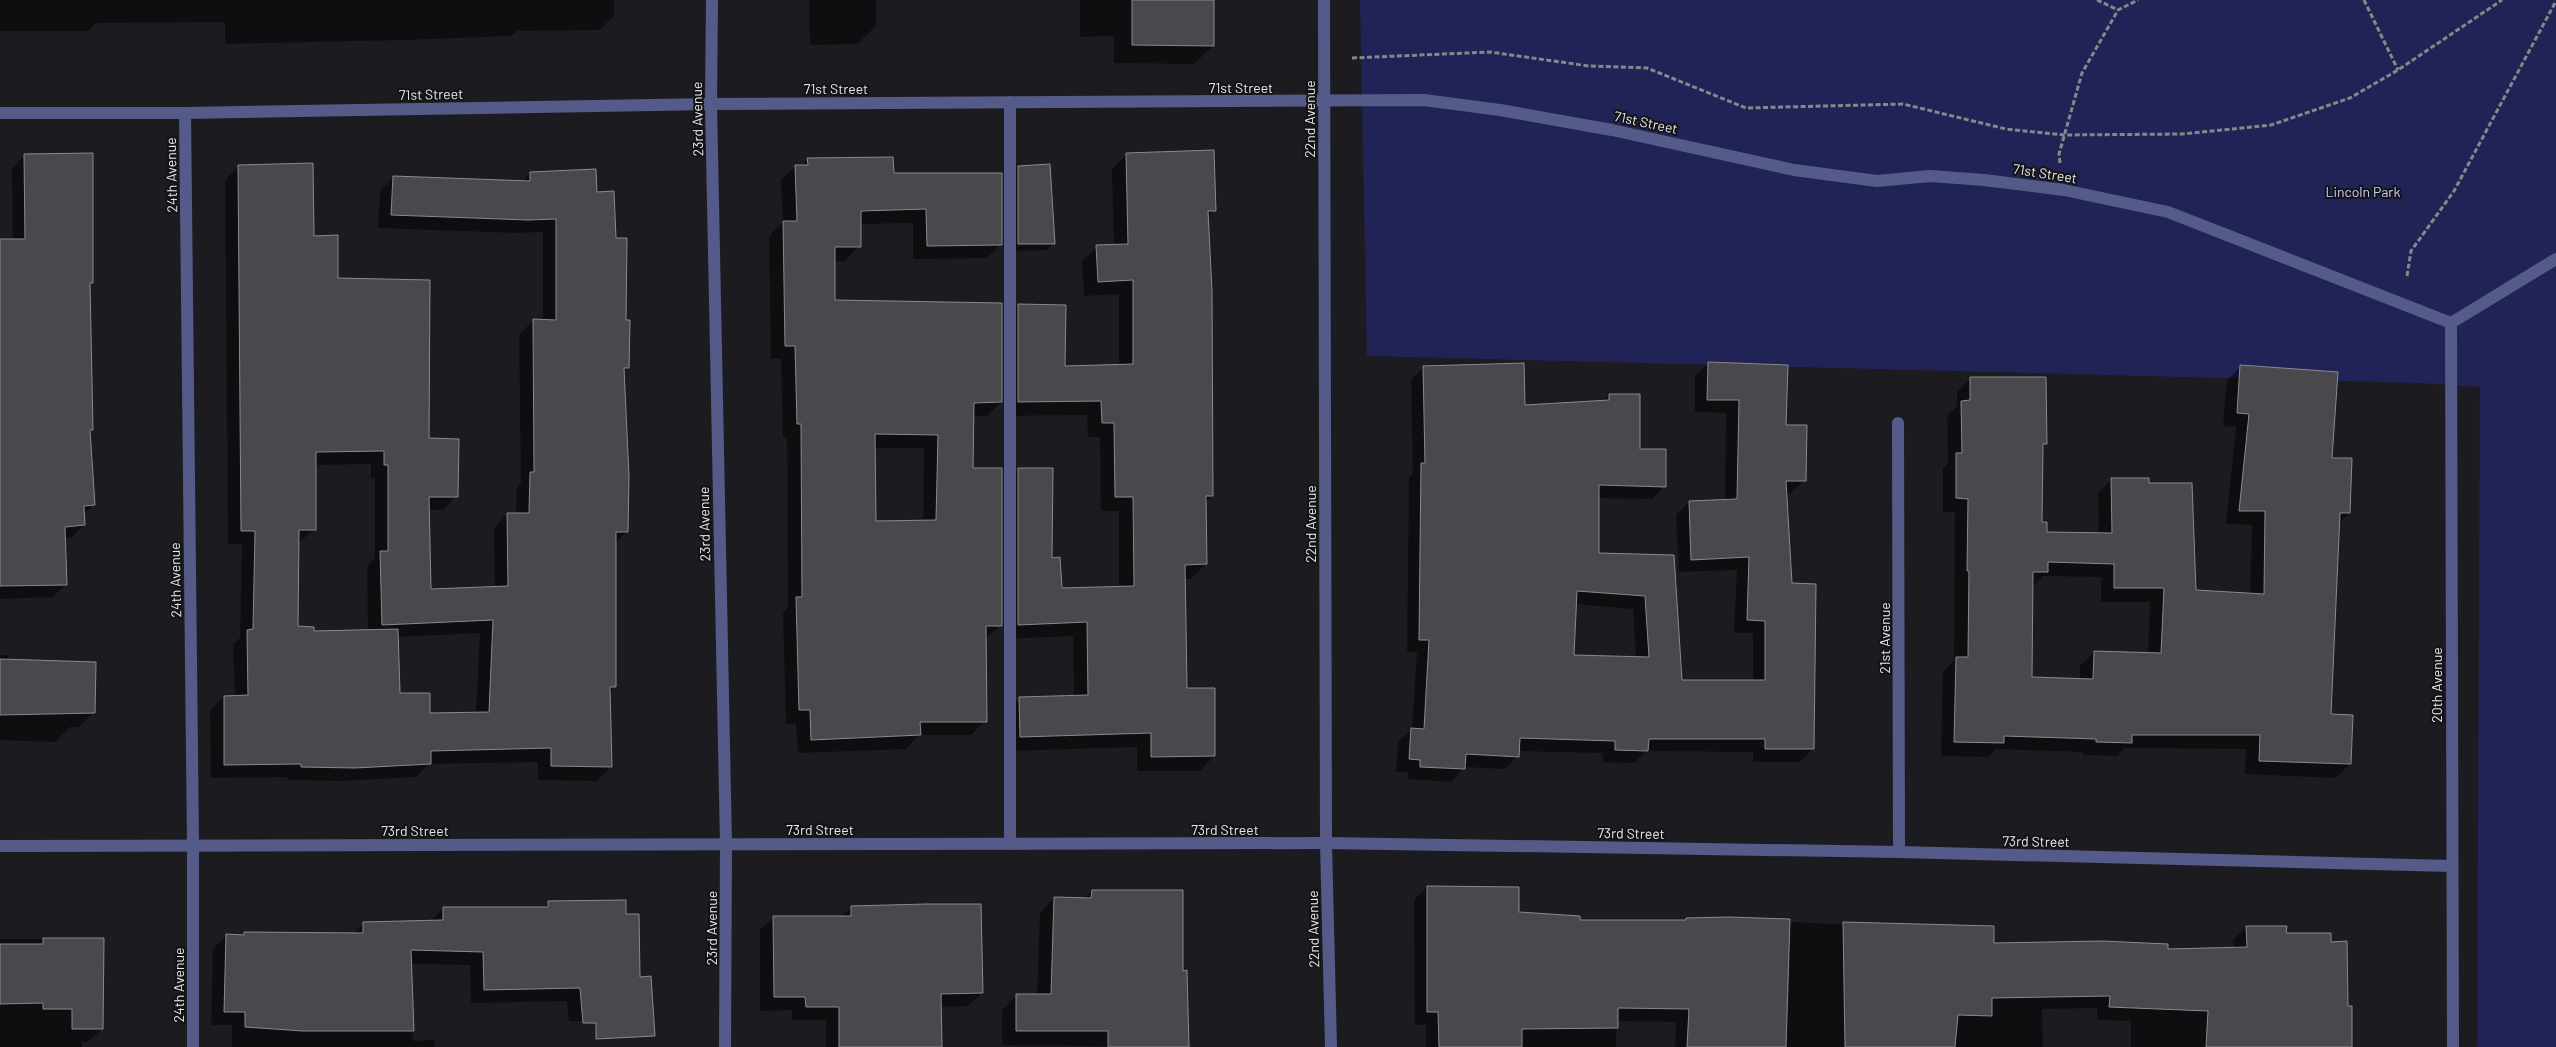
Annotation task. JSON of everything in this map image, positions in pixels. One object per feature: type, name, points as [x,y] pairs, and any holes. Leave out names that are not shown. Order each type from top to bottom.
[{"type":"street","name":"23rd Avenue","points":[[712,0],[711,104],[726,844],[725,1047]]},
{"type":"street","name":"22nd Avenue","points":[[1324,0],[1326,844],[1331,1047]]},
{"type":"street","name":"71st Street","points":[[0,113],[185,114],[711,104],[1424,100],[1500,110],[1612,130],[1803,171],[1877,181],[1930,176],[1984,180],[2064,190],[2168,212],[2451,323]]},
{"type":"street","points":[[1010,102],[1010,844]]},
{"type":"street","name":"24th Avenue","points":[[185,114],[193,845],[193,1047]]},
{"type":"street","points":[[2451,323],[2556,260]]},
{"type":"street","name":"20th Avenue","points":[[2451,323],[2453,1047]]},
{"type":"street","name":"21st Avenue","points":[[1898,423],[1899,852]]},
{"type":"street","name":"73rd Street","points":[[0,846],[1326,844],[1899,852],[2451,866]]},
{"type":"path","points":[[2096,0],[2118,10]]},
{"type":"path","points":[[2064,190],[2059,154],[2082,74],[2118,10],[2138,0]]},
{"type":"path","points":[[2364,0],[2398,70]]},
{"type":"path","points":[[1324,59],[1490,52],[1589,66],[1647,68],[1746,108],[1903,104],[2006,129],[2064,135],[2182,134],[2271,125],[2350,98],[2398,70],[2502,0]]},
{"type":"path","points":[[2402,304],[2411,251],[2454,191],[2556,1]]},
{"type":"green space","name":"Lincoln Park","points":[[1360,0],[2556,0],[2556,1047],[2477,1047],[2480,387],[2419,383],[1367,356]]},
{"type":"building","points":[[1132,0],[1214,0],[1214,46],[1132,45]]},
{"type":"building","points":[[1214,150],[1216,211],[1208,211],[1212,291],[1213,496],[1206,496],[1207,564],[1185,565],[1187,688],[1215,688],[1215,756],[1151,757],[1151,733],[1020,737],[1019,697],[1088,695],[1087,622],[1018,625],[1018,468],[1053,468],[1052,558],[1060,557],[1062,588],[1134,586],[1133,497],[1115,497],[1114,423],[1102,423],[1101,401],[1018,402],[1018,304],[1066,305],[1065,366],[1133,364],[1133,280],[1098,282],[1096,245],[1128,244],[1126,153]]},
{"type":"building","points":[[93,153],[93,283],[90,283],[93,430],[90,430],[95,505],[84,506],[85,525],[65,527],[67,585],[0,586],[0,239],[25,239],[24,154]]},
{"type":"building","points":[[893,157],[894,173],[1002,173],[1002,245],[927,246],[926,209],[861,211],[861,247],[835,247],[835,300],[1002,303],[1002,402],[974,403],[973,468],[1002,468],[1002,626],[986,626],[987,722],[920,722],[921,735],[811,740],[810,710],[799,710],[796,597],[802,597],[801,424],[797,424],[795,346],[785,346],[783,221],[797,221],[795,165],[808,165],[807,158]],"holes":[[[875,434],[938,435],[936,520],[876,521]]]},
{"type":"building","points":[[313,163],[314,236],[338,235],[338,278],[430,280],[429,438],[459,439],[458,497],[429,497],[431,589],[508,586],[507,513],[529,513],[530,472],[534,472],[533,319],[556,320],[556,219],[528,220],[391,215],[393,176],[530,181],[530,172],[596,169],[597,192],[614,191],[616,238],[627,238],[626,320],[630,320],[629,368],[624,368],[629,477],[628,532],[616,532],[616,687],[610,687],[612,767],[551,766],[551,748],[431,751],[431,764],[355,768],[301,767],[301,764],[224,765],[224,696],[248,695],[247,630],[253,629],[255,531],[241,531],[238,165]],"holes":[[[384,451],[384,465],[388,465],[388,551],[380,551],[382,625],[493,620],[489,712],[430,713],[430,693],[400,693],[398,629],[314,631],[314,627],[298,626],[299,530],[316,530],[316,452]]]},
{"type":"building","points":[[1050,164],[1055,244],[1018,244],[1018,166]]},
{"type":"building","points":[[1708,362],[1788,365],[1786,425],[1807,425],[1806,481],[1786,481],[1792,583],[1816,584],[1814,749],[1765,749],[1765,739],[1649,739],[1648,751],[1615,750],[1615,741],[1520,738],[1519,757],[1466,754],[1465,769],[1420,767],[1420,760],[1409,759],[1411,728],[1424,729],[1429,640],[1419,640],[1421,463],[1425,463],[1423,366],[1524,363],[1525,405],[1609,400],[1609,394],[1640,394],[1640,449],[1666,449],[1666,487],[1599,485],[1599,553],[1674,555],[1682,680],[1765,680],[1765,621],[1747,620],[1749,557],[1691,560],[1689,501],[1737,499],[1739,400],[1707,400]],"holes":[[[1577,591],[1645,596],[1649,657],[1574,655]]]},
{"type":"building","points":[[2240,365],[2338,372],[2332,458],[2352,458],[2350,513],[2340,513],[2331,714],[2353,715],[2351,764],[2259,761],[2260,735],[2132,735],[2132,743],[2096,742],[2096,739],[2004,736],[2004,743],[1954,742],[1956,657],[1968,657],[1969,571],[1967,571],[1968,499],[1956,498],[1956,453],[1962,453],[1961,401],[1970,400],[1970,377],[2046,377],[2047,444],[2043,444],[2042,522],[2047,522],[2047,532],[2112,533],[2111,478],[2149,478],[2149,483],[2192,483],[2196,590],[2264,594],[2265,511],[2239,511],[2249,414],[2237,413]],"holes":[[[2048,562],[2114,564],[2114,588],[2164,588],[2161,653],[2094,651],[2093,679],[2032,677],[2033,572],[2048,572]]]},
{"type":"building","points":[[0,659],[96,662],[95,713],[0,715]]},
{"type":"building","points":[[1427,886],[1519,887],[1519,912],[1580,916],[1580,920],[1686,920],[1686,918],[1728,917],[1790,919],[1786,1047],[1687,1047],[1689,1009],[1618,1008],[1618,1028],[1522,1029],[1522,1047],[1439,1047],[1438,1012],[1427,1012]]},
{"type":"building","points":[[1092,890],[1183,890],[1183,971],[1187,970],[1189,1047],[1108,1047],[1108,1031],[1016,1031],[1016,994],[1051,994],[1054,897],[1091,898]]},
{"type":"building","points":[[626,900],[626,914],[639,914],[640,977],[651,976],[655,1036],[596,1039],[596,1023],[583,1023],[580,988],[484,990],[483,952],[411,950],[414,1031],[303,1031],[245,1027],[245,1012],[224,1012],[226,934],[244,935],[244,932],[363,933],[363,922],[443,920],[443,907],[548,907],[548,901]]},
{"type":"building","points":[[981,904],[983,993],[941,994],[942,1047],[839,1047],[839,1007],[806,1007],[805,997],[774,997],[773,916],[851,916],[851,906]]},
{"type":"building","points":[[1843,922],[1994,926],[1994,943],[2102,941],[2168,944],[2168,949],[2247,947],[2246,926],[2287,926],[2286,933],[2331,933],[2331,942],[2347,941],[2348,1006],[2352,1006],[2352,1047],[2206,1047],[2208,1011],[2109,1007],[2110,996],[1992,998],[1992,1016],[1958,1015],[1955,1047],[1845,1047]]},
{"type":"building","points":[[43,938],[104,938],[103,1029],[72,1029],[72,1009],[43,1009],[43,1003],[0,1004],[0,944],[43,944]]}]
